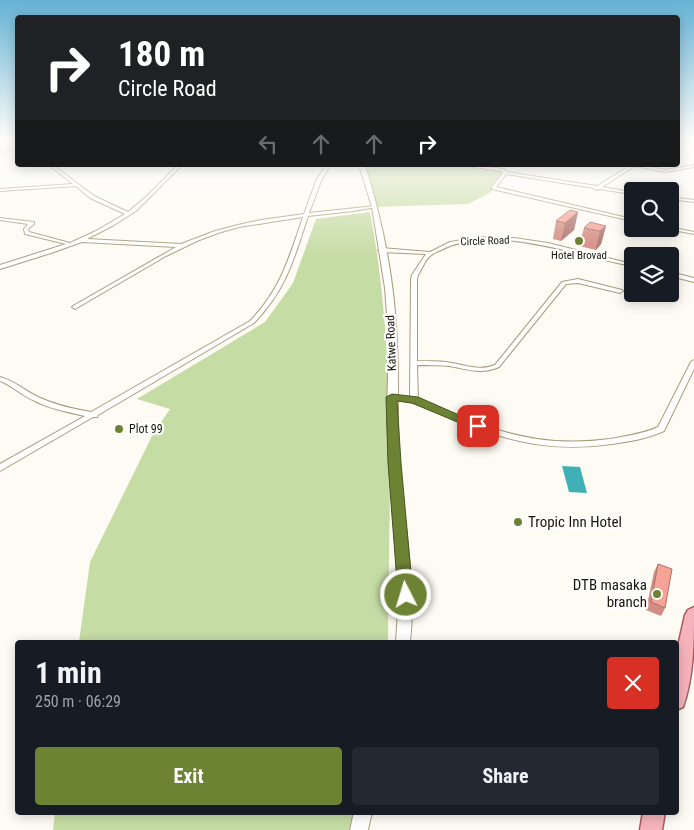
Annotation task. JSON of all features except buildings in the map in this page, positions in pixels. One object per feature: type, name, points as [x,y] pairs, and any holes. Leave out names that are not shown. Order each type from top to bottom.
[{"type":"main road","points":[[679,686],[694,615]]},
{"type":"main road","points":[[651,830],[654,815]]},
{"type":"street","points":[[68,178],[92,197],[128,214]]},
{"type":"street","points":[[0,267],[70,244],[128,214],[166,178]]},
{"type":"street","points":[[0,468],[252,322],[265,310],[283,282],[321,178]]},
{"type":"street","name":"Katwe Road","points":[[366,178],[375,207],[389,288],[393,343],[394,463],[406,595],[403,640]]},
{"type":"street","points":[[501,178],[493,188],[624,218]]},
{"type":"street","points":[[536,178],[624,192]]},
{"type":"street","points":[[596,189],[614,178]]},
{"type":"street","points":[[0,190],[78,185]]},
{"type":"street","points":[[679,199],[694,201]]},
{"type":"street","points":[[75,308],[182,246],[214,234],[278,218],[305,217],[375,207]]},
{"type":"street","points":[[0,219],[32,223],[26,229],[27,233],[70,244]]},
{"type":"street","points":[[679,230],[694,233]]},
{"type":"street","name":"Circle Road","points":[[429,253],[455,242],[476,239],[511,239],[545,244],[624,263]]},
{"type":"street","points":[[79,240],[182,246]]},
{"type":"street","points":[[382,250],[429,253],[414,277],[414,400]]},
{"type":"street","points":[[679,276],[694,280]]},
{"type":"street","points":[[415,363],[439,363],[474,369],[491,369],[497,366],[564,283],[578,281],[620,291]]},
{"type":"street","points":[[392,397],[414,400],[462,420],[525,442],[569,445],[612,441],[652,434],[661,429],[694,362]]},
{"type":"street","points":[[0,379],[12,383],[30,396],[43,402],[94,415]]},
{"type":"street","points":[[359,830],[362,815]]},
{"type":"green space","points":[[366,178],[499,178],[491,192],[468,204],[375,207]]},
{"type":"green space","points":[[370,212],[379,265],[388,372],[390,426],[388,640],[79,640],[90,562],[153,434],[170,409],[137,399],[265,322],[293,283],[316,219]]},
{"type":"green space","points":[[55,815],[361,815],[357,830],[53,830]]},
{"type":"water","points":[[562,466],[580,467],[587,493],[569,492]]},
{"type":"place","name":"Hotel Brovad","points":[[579,241]]},
{"type":"place","name":"Plot 99","points":[[119,429]]},
{"type":"place","name":"Tropic Inn Hotel","points":[[518,522]]},
{"type":"place","name":"DTB masaka branch","points":[[657,594]]},
{"type":"route","points":[[406,595],[394,463],[392,397],[414,400],[478,426]]}]
